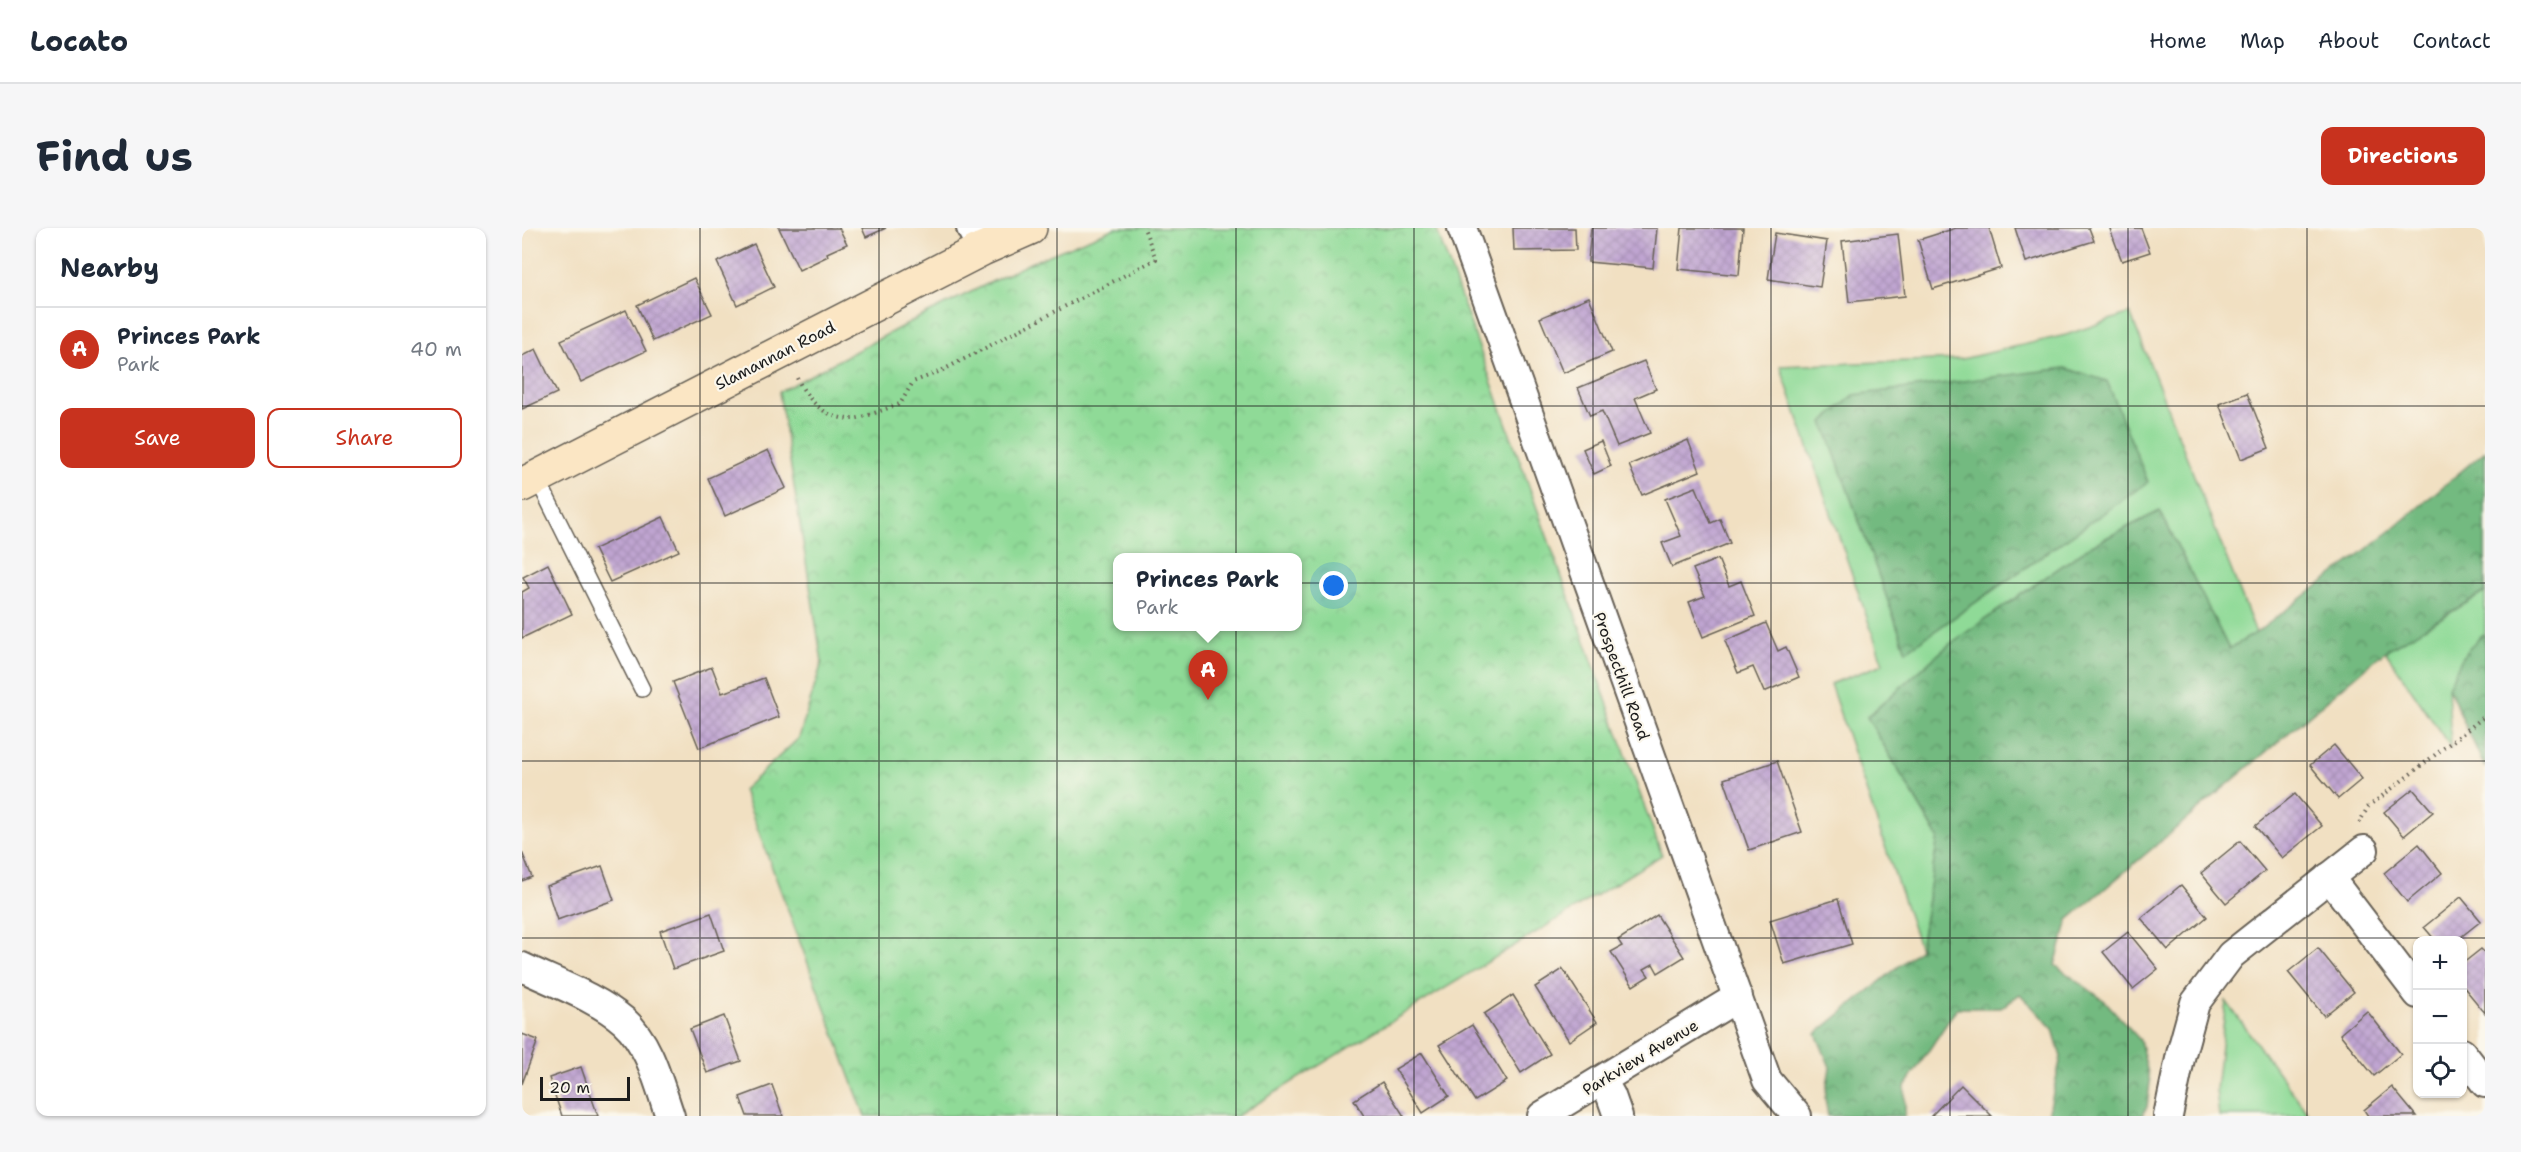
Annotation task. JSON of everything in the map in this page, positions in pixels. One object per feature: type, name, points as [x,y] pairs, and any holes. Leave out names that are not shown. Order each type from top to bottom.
[{"type":"main road","name":"Slamannan Road","points":[[529,481],[784,350],[976,238],[1030,228]]},
{"type":"street","name":"Prospecthill Road","points":[[1462,228],[1767,1080],[1797,1116]]},
{"type":"street","points":[[2169,1116],[2181,1054],[2195,1004],[2231,955],[2364,850]]},
{"type":"street","points":[[2329,878],[2415,990]]},
{"type":"street","points":[[522,967],[597,1003],[624,1022],[639,1041],[652,1065],[670,1116]]},
{"type":"street","name":"Parkview Avenue","points":[[1542,1116],[1738,997]]},
{"type":"street","points":[[2467,1058],[2485,1083]]},
{"type":"street","points":[[1602,1080],[1618,1116]]},
{"type":"lane","points":[[529,481],[642,689]]},
{"type":"path","points":[[784,350],[809,400],[828,413],[850,419],[900,404],[913,382],[941,371],[1156,259],[1144,228]]},
{"type":"path","points":[[2364,850],[2355,837],[2361,817],[2367,807],[2485,716]]},
{"type":"green space","points":[[1115,228],[1436,228],[1662,855],[1237,1116],[865,1116],[743,790],[799,738],[822,662],[779,392],[916,319],[1030,263]]},
{"type":"green space","points":[[2130,313],[2256,633],[2229,649],[2160,511],[2092,545],[1950,644],[1867,717],[1938,837],[1920,949],[1830,684],[1883,664],[1780,366],[1962,359],[2066,335]]},
{"type":"green space","points":[[2065,368],[2107,381],[2148,482],[1906,651],[1823,422],[1854,395]]},
{"type":"green space","points":[[2485,451],[2485,592],[2385,651],[2068,920],[2055,965],[2105,1001],[2140,1040],[2150,1082],[2147,1107],[2142,1116],[2048,1116],[2061,1057],[2053,1029],[2020,994],[2001,1008],[1957,1008],[1905,1086],[1905,1116],[1828,1116],[1825,1098],[1830,1067],[1816,1034],[1920,949],[1938,837],[1867,717],[1950,644],[2092,545],[2160,511],[2229,649],[2256,633],[2389,532]]},
{"type":"green space","points":[[2485,592],[2485,635],[2480,636],[2448,687],[2451,748],[2385,651]]},
{"type":"green space","points":[[2485,635],[2485,768],[2448,687],[2463,656],[2480,636]]},
{"type":"green space","points":[[2226,1001],[2310,1116],[2219,1116],[2216,1090]]},
{"type":"building","points":[[779,228],[839,228],[847,244],[799,270]]},
{"type":"building","points":[[862,228],[886,228],[866,237]]},
{"type":"building","points":[[1513,228],[1575,228],[1576,250],[1514,251]]},
{"type":"building","points":[[1591,228],[1657,228],[1653,268],[1588,262]]},
{"type":"building","points":[[1682,228],[1743,228],[1739,275],[1678,269]]},
{"type":"building","points":[[1956,228],[1989,228],[2001,268],[1933,289],[1918,240]]},
{"type":"building","points":[[2015,228],[2089,228],[2094,241],[2026,262]]},
{"type":"building","points":[[2141,228],[2150,252],[2122,261],[2110,229]]},
{"type":"building","points":[[1775,233],[1827,241],[1820,287],[1768,279]]},
{"type":"building","points":[[1898,234],[1905,296],[1849,302],[1842,241]]},
{"type":"building","points":[[754,244],[774,287],[737,305],[717,262]]},
{"type":"building","points":[[694,278],[712,314],[653,341],[637,305]]},
{"type":"building","points":[[1589,297],[1612,352],[1563,373],[1540,318]]},
{"type":"building","points":[[626,310],[646,351],[581,382],[561,340]]},
{"type":"building","points":[[536,349],[557,393],[522,409],[522,356]]},
{"type":"building","points":[[1644,361],[1656,389],[1635,398],[1650,433],[1617,446],[1602,411],[1590,416],[1578,388]]},
{"type":"building","points":[[2247,393],[2269,448],[2241,459],[2219,404]]},
{"type":"building","points":[[1688,440],[1700,471],[1642,495],[1629,465]]},
{"type":"building","points":[[1601,441],[1611,466],[1594,474],[1583,449]]},
{"type":"building","points":[[768,450],[786,488],[725,516],[708,478]]},
{"type":"building","points":[[1696,487],[1711,523],[1720,519],[1730,543],[1672,567],[1662,543],[1681,536],[1665,499]]},
{"type":"building","points":[[663,517],[679,551],[610,582],[594,549]]},
{"type":"building","points":[[1718,559],[1729,586],[1741,581],[1755,616],[1703,637],[1689,602],[1705,596],[1693,569]]},
{"type":"building","points":[[548,564],[572,614],[522,638],[522,592],[529,588],[523,577]]},
{"type":"building","points":[[1766,623],[1778,651],[1786,647],[1799,677],[1764,692],[1753,667],[1738,673],[1725,641]]},
{"type":"building","points":[[712,667],[722,693],[764,678],[779,717],[699,748],[673,682]]},
{"type":"building","points":[[2334,745],[2362,779],[2338,799],[2310,765]]},
{"type":"building","points":[[1777,761],[1802,832],[1749,850],[1724,779]]},
{"type":"building","points":[[2413,789],[2433,812],[2404,836],[2384,812]]},
{"type":"building","points":[[2295,794],[2322,826],[2282,858],[2255,826]]},
{"type":"building","points":[[2240,841],[2265,871],[2226,903],[2201,873]]},
{"type":"building","points":[[2419,844],[2442,873],[2407,902],[2384,873]]},
{"type":"building","points":[[522,852],[532,877],[522,881]]},
{"type":"building","points":[[602,866],[614,900],[557,920],[546,886]]},
{"type":"building","points":[[2181,885],[2207,917],[2168,950],[2141,918]]},
{"type":"building","points":[[2461,897],[2481,921],[2462,936],[2432,936],[2424,927]]},
{"type":"building","points":[[1838,899],[1852,944],[1784,964],[1770,920]]},
{"type":"building","points":[[711,913],[724,951],[673,969],[660,931]]},
{"type":"building","points":[[1657,915],[1684,957],[1658,973],[1653,964],[1644,969],[1649,976],[1633,986],[1611,952],[1622,946],[1618,940]]},
{"type":"building","points":[[2128,932],[2158,969],[2133,989],[2103,952]]},
{"type":"building","points":[[2318,948],[2354,992],[2324,1016],[2288,972]]},
{"type":"building","points":[[2481,949],[2485,953],[2485,1013],[2467,991],[2467,960]]},
{"type":"building","points":[[1563,969],[1597,1022],[1569,1041],[1535,987]]},
{"type":"building","points":[[1513,995],[1550,1054],[1521,1073],[1484,1014]]},
{"type":"building","points":[[2367,1011],[2401,1054],[2374,1076],[2340,1034]]},
{"type":"building","points":[[724,1016],[741,1061],[707,1073],[690,1029]]},
{"type":"building","points":[[1472,1025],[1507,1081],[1475,1101],[1439,1045]]},
{"type":"building","points":[[522,1034],[538,1040],[522,1084]]},
{"type":"building","points":[[1422,1053],[1449,1096],[1423,1113],[1395,1069]]},
{"type":"building","points":[[581,1067],[598,1116],[562,1116],[549,1078]]},
{"type":"building","points":[[1382,1082],[1404,1116],[1364,1116],[1354,1100]]},
{"type":"building","points":[[772,1085],[783,1116],[747,1116],[740,1097]]},
{"type":"building","points":[[1961,1085],[1992,1116],[1931,1116]]},
{"type":"building","points":[[2392,1087],[2416,1116],[2368,1116],[2364,1110]]},
{"type":"place","name":"Princes Park","points":[[1208,700]]}]
